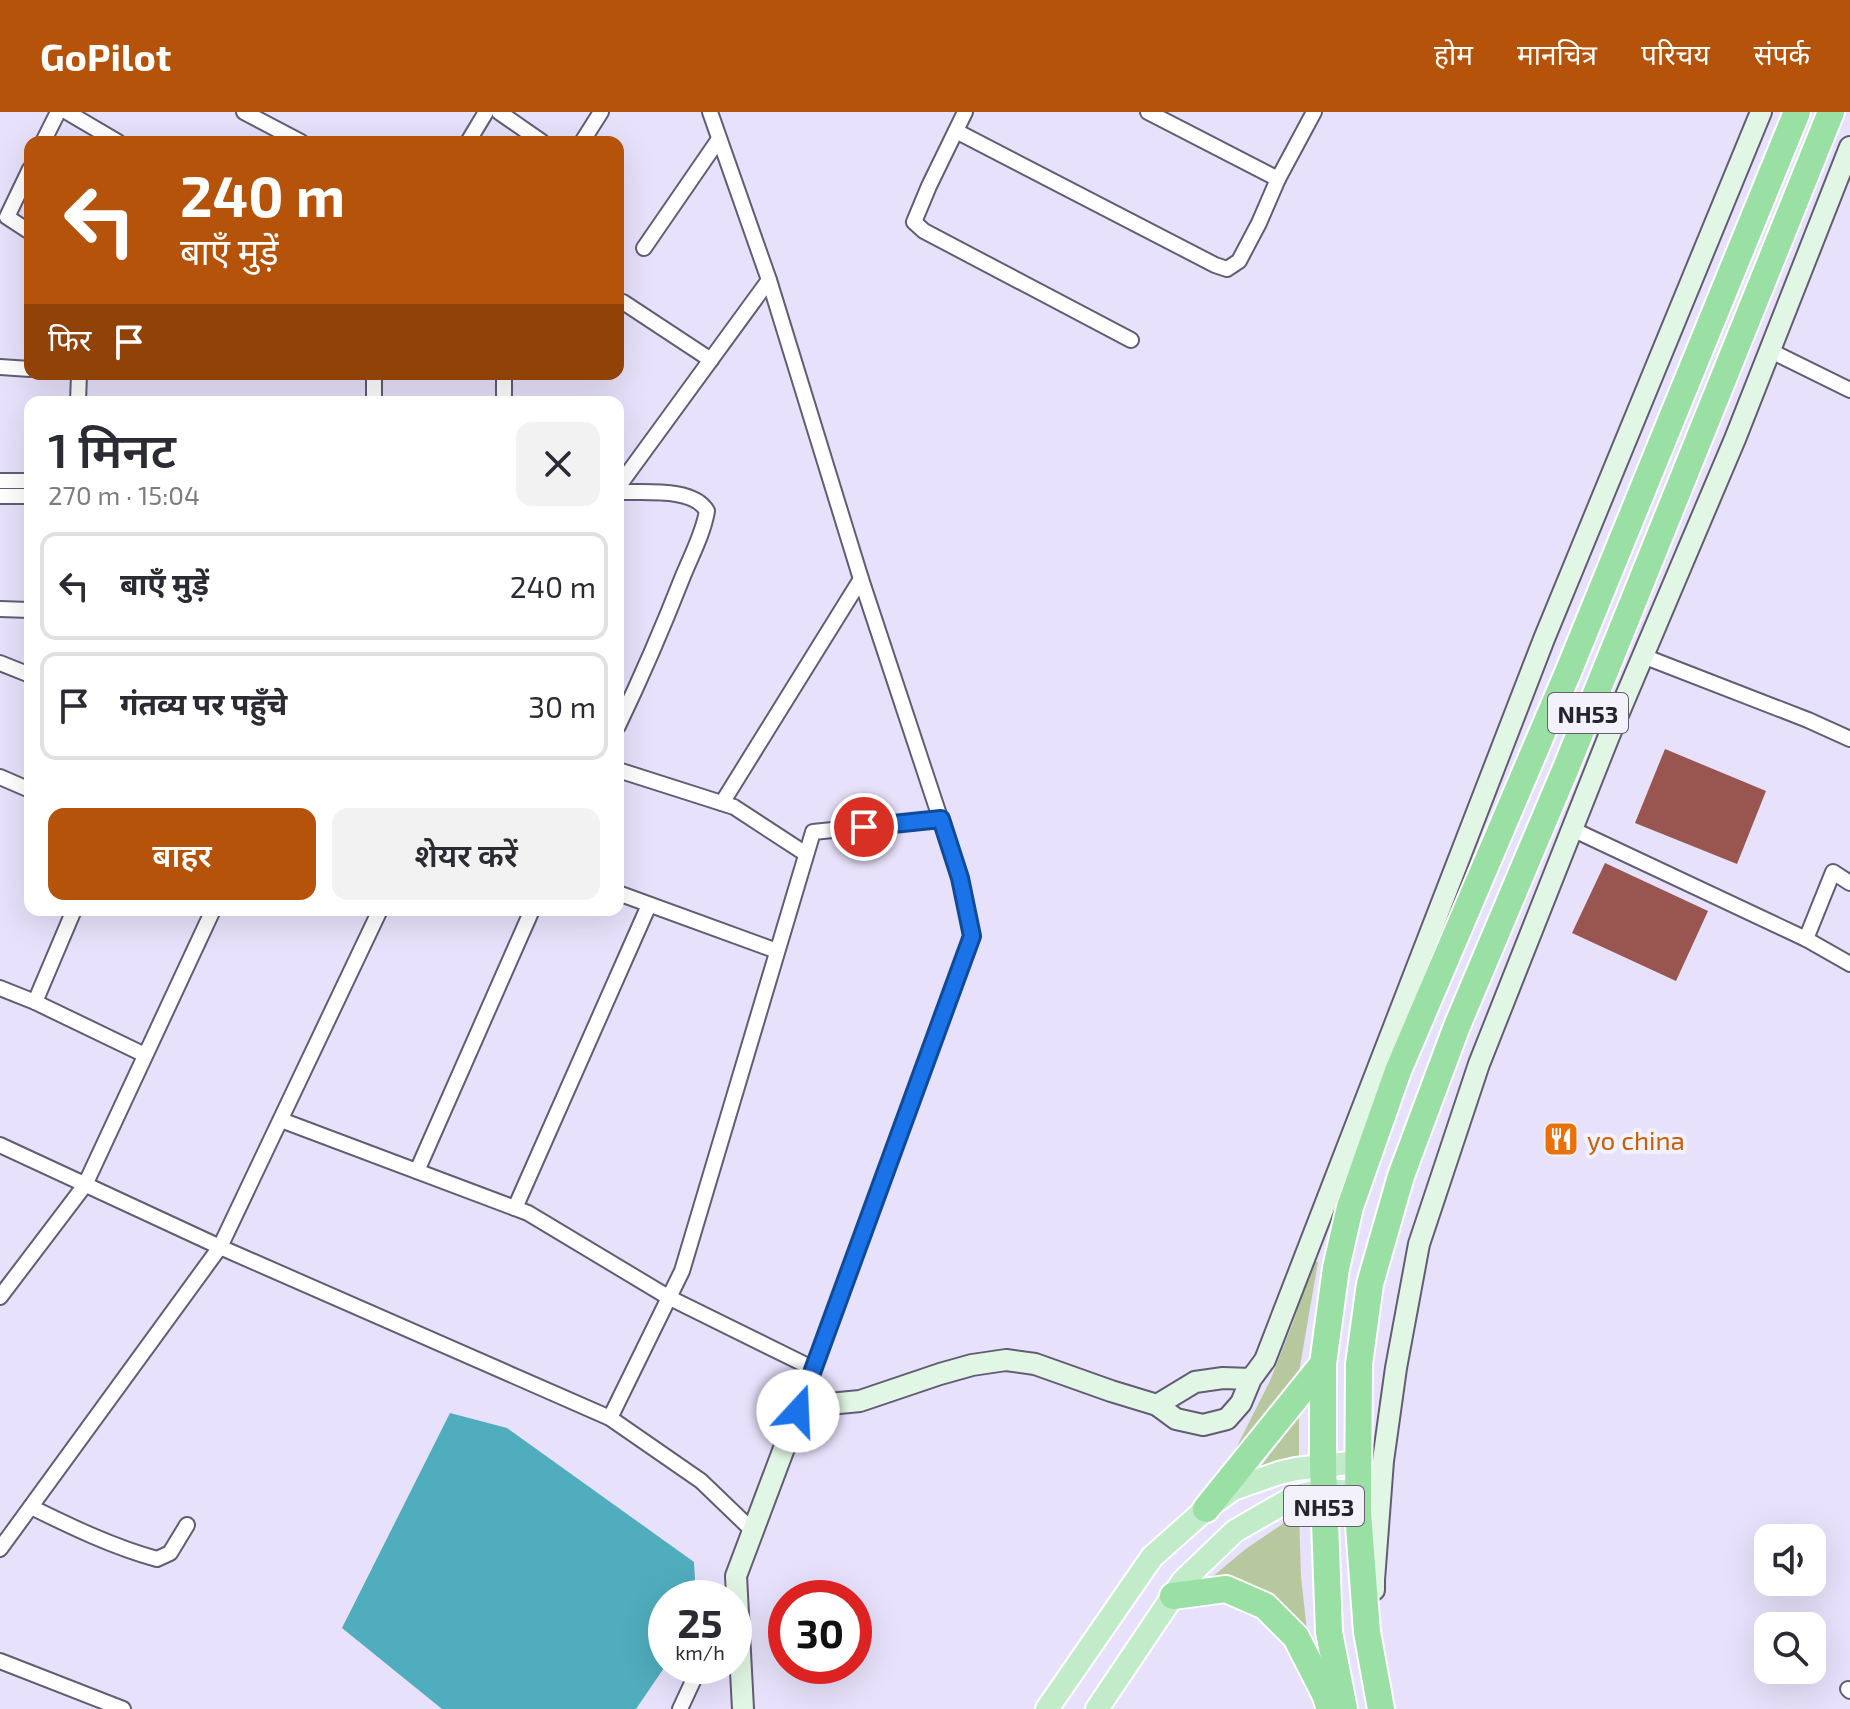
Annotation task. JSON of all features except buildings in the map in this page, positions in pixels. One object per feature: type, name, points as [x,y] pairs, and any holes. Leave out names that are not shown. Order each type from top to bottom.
[{"type":"highway","name":"NH53","points":[[1344,1709],[1329,1632],[1323,1478],[1323,1364],[1334,1279],[1350,1207],[1398,1071],[1569,670],[1797,112]]},
{"type":"highway","name":"NH53","points":[[1383,1709],[1367,1632],[1358,1512],[1359,1364],[1370,1284],[1401,1176],[1457,1026],[1572,753],[1831,112]]},
{"type":"highway","points":[[1206,1509],[1323,1364]]},
{"type":"highway","points":[[1173,1596],[1226,1589],[1265,1606],[1296,1637],[1330,1709]]},
{"type":"main road","points":[[1097,1709],[1183,1581],[1235,1531],[1323,1478],[1358,1462]]},
{"type":"main road","points":[[1047,1709],[1152,1557],[1233,1489],[1279,1473],[1323,1478],[1358,1492]]},
{"type":"street","points":[[46,136],[58,112]]},
{"type":"street","points":[[67,112],[108,136]]},
{"type":"street","points":[[244,112],[290,136]]},
{"type":"street","points":[[472,136],[486,112]]},
{"type":"street","points":[[499,112],[533,136]]},
{"type":"street","points":[[586,136],[601,112]]},
{"type":"street","points":[[710,112],[769,280],[861,579],[960,878],[972,936],[734,1580]]},
{"type":"street","points":[[965,112],[914,222],[924,231],[1131,340]]},
{"type":"street","points":[[1148,112],[1278,179]]},
{"type":"street","points":[[956,131],[1227,269],[1239,261],[1314,112]]},
{"type":"street","points":[[798,1411],[860,1401],[972,1365],[1006,1360],[1035,1364],[1157,1405],[1176,1419],[1203,1425],[1227,1419],[1241,1403],[1251,1379],[1265,1360],[1544,639],[1761,112]]},
{"type":"street","points":[[644,248],[719,139]]},
{"type":"street","points":[[1383,1709],[1374,1580],[1385,1445],[1419,1244],[1479,1064],[1572,829],[1735,439],[1850,147]]},
{"type":"street","points":[[24,180],[4,215],[24,228]]},
{"type":"street","points":[[624,482],[769,280]]},
{"type":"street","points":[[624,303],[711,360]]},
{"type":"street","points":[[1769,350],[1850,390]]},
{"type":"street","points":[[0,367],[24,369]]},
{"type":"street","points":[[0,481],[24,481]]},
{"type":"street","points":[[624,490],[684,494],[702,503],[707,511],[705,527],[624,713]]},
{"type":"street","points":[[0,496],[24,496]]},
{"type":"street","points":[[722,803],[861,579]]},
{"type":"street","points":[[0,609],[24,610]]},
{"type":"street","points":[[1643,656],[1850,739]]},
{"type":"street","points":[[0,663],[24,673]]},
{"type":"street","points":[[624,772],[734,807],[806,854]]},
{"type":"street","points":[[0,777],[24,787]]},
{"type":"street","points":[[610,1418],[682,1271],[813,832],[941,819]]},
{"type":"street","points":[[1572,829],[1806,939],[1850,964]]},
{"type":"street","points":[[1806,939],[1833,872],[1850,883]]},
{"type":"street","points":[[624,895],[777,951]]},
{"type":"street","points":[[515,1208],[649,905]]},
{"type":"street","points":[[35,1002],[71,916]]},
{"type":"street","points":[[0,1297],[85,1185],[210,916]]},
{"type":"street","points":[[0,1549],[220,1247],[377,916]]},
{"type":"street","points":[[417,1171],[529,916]]},
{"type":"street","points":[[0,988],[145,1055]]},
{"type":"street","points":[[281,1120],[528,1213],[668,1297],[814,1369]]},
{"type":"street","points":[[0,1145],[220,1247],[610,1418],[701,1481],[754,1532]]},
{"type":"street","points":[[1157,1405],[1195,1382],[1223,1378],[1251,1379]]},
{"type":"street","points":[[31,1507],[82,1532],[157,1559],[170,1553],[187,1525]]},
{"type":"street","points":[[736,1576],[743,1709]]},
{"type":"street","points":[[0,1661],[123,1709]]},
{"type":"street","points":[[680,1709],[692,1684]]},
{"type":"green space","points":[[1313,1261],[1318,1262],[1296,1380],[1226,1468],[1270,1381]]},
{"type":"green space","points":[[1299,1416],[1299,1465],[1255,1474]]},
{"type":"green space","points":[[1299,1513],[1301,1577],[1308,1640],[1200,1587],[1247,1548]]},
{"type":"water","points":[[450,1413],[507,1428],[694,1562],[695,1580],[648,1580],[648,1684],[653,1684],[636,1709],[442,1709],[342,1628]]},
{"type":"place","name":"yo china","points":[[1561,1139]]},
{"type":"route","points":[[798,1411],[972,936],[960,878],[941,819],[864,827]]}]
